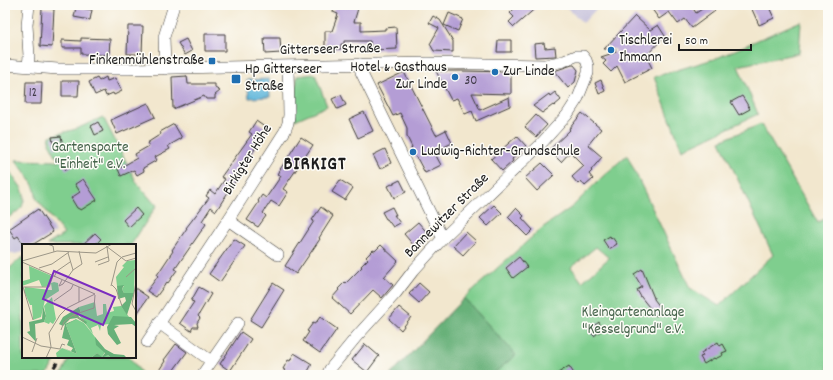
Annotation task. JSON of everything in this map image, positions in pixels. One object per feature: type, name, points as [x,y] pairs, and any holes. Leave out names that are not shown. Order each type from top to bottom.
[{"type":"street","points":[[28,66],[29,56],[27,25],[29,5]]},
{"type":"street","points":[[165,69],[164,37],[174,5]]},
{"type":"street","name":"Gitterseer Straße","points":[[5,65],[70,69],[165,69],[453,63],[545,65],[564,61],[576,56],[583,56]]},
{"type":"street","name":"Bannewitzer Straße","points":[[327,375],[330,369],[357,336],[401,288],[413,271],[444,238],[539,146],[567,115],[578,98],[588,73],[588,66],[583,56]]},
{"type":"street","points":[[360,64],[360,72],[440,233],[444,238]]},
{"type":"street","name":"Birkigter Höhe","points":[[147,342],[285,131],[289,115],[288,66]]},
{"type":"street","name":"Birkigter Höhe","points":[[228,220],[278,256]]},
{"type":"street","points":[[159,323],[211,361]]},
{"type":"street","points":[[202,375],[238,323]]},
{"type":"shaded area","points":[[564,5],[600,5],[583,23]]},
{"type":"shaded area","points":[[39,207],[56,232],[37,244],[22,244],[22,252],[15,254],[8,252],[5,249],[5,230]]},
{"type":"green space","points":[[801,21],[799,53],[738,66],[758,114],[682,150],[654,77],[717,58]]},
{"type":"green space","points":[[315,74],[327,106],[295,120],[297,76]]},
{"type":"green space","name":"Gartensparte \"Einheit\" e.V.","points":[[103,117],[137,183],[157,205],[132,244],[49,244],[64,234],[36,198],[35,189],[16,160],[59,161],[49,143],[50,136],[76,129]]},
{"type":"green space","name":"Kleingartenanlage \"Kesselgrund\" e.V.","points":[[761,124],[818,223],[828,216],[828,375],[492,375],[515,355],[464,298],[542,228],[572,207],[627,155],[690,288],[719,306],[773,255],[720,141]],"holes":[[[596,247],[609,258],[582,282],[571,267]]]},
{"type":"green space","points":[[5,164],[21,187],[24,194],[24,200],[22,207],[5,220]]},
{"type":"green space","points":[[22,258],[22,358],[56,358],[47,375],[5,375],[5,261],[10,268]]},
{"type":"green space","points":[[464,298],[516,355],[492,375],[390,375]]},
{"type":"green space","points":[[70,358],[130,358],[143,375],[61,375]]},
{"type":"water","points":[[269,79],[270,97],[249,98],[247,80]]},
{"type":"building","points":[[335,5],[359,5],[354,22],[361,22],[361,31],[385,30],[385,28],[396,27],[397,49],[371,50],[370,41],[344,41],[344,44],[341,44],[341,49],[325,49],[325,31],[332,31],[338,14],[333,12]]},
{"type":"building","points":[[518,5],[539,5],[514,27],[509,22],[514,17],[510,13]]},
{"type":"building","points":[[649,5],[691,5],[696,13],[708,5],[711,5],[715,11],[692,28],[685,19],[678,24],[669,12],[659,19]]},
{"type":"building","points":[[750,5],[768,5],[774,18],[759,25]]},
{"type":"building","points":[[76,7],[92,10],[90,20],[74,17]]},
{"type":"building","points":[[42,8],[54,9],[52,47],[40,46]]},
{"type":"building","points":[[449,13],[463,19],[458,31],[444,25]]},
{"type":"building","points":[[433,16],[440,20],[453,41],[453,52],[434,51],[430,44],[439,28],[429,23]]},
{"type":"building","points":[[635,16],[650,30],[658,25],[665,36],[646,56],[652,68],[625,82],[617,66],[611,72],[603,64],[606,61],[601,57],[616,52],[615,49],[604,49]]},
{"type":"building","points":[[128,26],[143,26],[142,54],[127,54]]},
{"type":"building","points":[[205,34],[225,34],[225,51],[205,51]]},
{"type":"building","points":[[81,38],[110,39],[109,55],[81,54],[81,48],[62,48],[62,40],[81,41]]},
{"type":"building","points":[[264,38],[280,38],[281,53],[265,54]]},
{"type":"building","points":[[186,39],[192,51],[185,55],[178,43]]},
{"type":"building","points":[[498,40],[511,40],[511,52],[497,52]]},
{"type":"building","points":[[544,43],[545,48],[555,47],[556,56],[535,57],[534,44]]},
{"type":"building","points":[[574,65],[578,70],[575,82],[568,88],[554,71]]},
{"type":"building","points":[[436,71],[511,72],[511,94],[472,93],[480,110],[509,97],[510,106],[476,121],[472,111],[465,114],[457,98],[451,100]]},
{"type":"building","points":[[404,72],[436,135],[446,130],[452,143],[434,152],[441,165],[425,173],[411,148],[412,147],[407,137],[407,128],[400,113],[393,116],[377,85]]},
{"type":"building","points":[[187,76],[188,84],[215,84],[215,88],[220,91],[215,95],[215,99],[206,99],[204,96],[173,109],[172,77]]},
{"type":"building","points":[[106,77],[107,81],[115,78],[122,91],[114,95],[113,93],[106,96],[104,91],[95,95],[89,82],[97,78],[99,81]]},
{"type":"building","points":[[601,80],[605,91],[599,94],[595,83]]},
{"type":"building","points":[[62,81],[79,81],[78,96],[62,96]]},
{"type":"building","points":[[26,82],[42,82],[41,104],[25,104]]},
{"type":"building","points":[[555,92],[561,100],[554,106],[553,105],[542,113],[533,106],[549,94],[550,96]]},
{"type":"building","points":[[341,95],[346,105],[337,109],[332,99]]},
{"type":"building","points":[[742,96],[750,109],[739,115],[731,102]]},
{"type":"building","points":[[148,103],[155,117],[117,134],[111,120]]},
{"type":"building","points":[[364,112],[373,131],[358,138],[349,119]]},
{"type":"building","points":[[582,113],[601,129],[588,145],[602,157],[589,174],[593,179],[585,186],[581,181],[578,184],[572,177],[584,166],[570,152],[561,162],[549,150],[570,130],[569,129]]},
{"type":"building","points":[[536,115],[547,125],[536,137],[525,127]]},
{"type":"building","points":[[256,121],[266,128],[254,148],[255,149],[216,211],[211,207],[202,221],[206,224],[175,269],[177,270],[156,297],[147,291],[158,276],[157,275],[186,228],[209,198],[206,196],[210,190],[215,194],[225,179],[221,177],[252,134],[249,132]]},
{"type":"building","points":[[98,122],[103,131],[95,135],[91,126]]},
{"type":"building","points":[[174,124],[182,138],[168,146],[170,149],[155,157],[157,160],[143,168],[144,171],[137,175],[134,170],[121,176],[118,169],[137,158],[135,154],[149,146],[147,143],[161,134],[160,132]]},
{"type":"building","points":[[61,136],[63,146],[54,148],[52,137]]},
{"type":"building","points":[[517,136],[526,146],[502,171],[491,159]]},
{"type":"building","points":[[301,137],[313,145],[283,189],[288,192],[279,206],[271,201],[263,213],[266,216],[258,227],[247,220],[262,195],[266,198],[281,176],[277,174]]},
{"type":"building","points":[[385,149],[391,163],[380,169],[373,155]]},
{"type":"building","points":[[70,157],[74,165],[66,170],[61,161]]},
{"type":"building","points":[[542,163],[554,175],[537,191],[525,178]]},
{"type":"building","points":[[83,179],[97,200],[81,210],[77,208],[71,198],[80,192],[75,184]]},
{"type":"building","points":[[340,180],[353,188],[345,200],[332,192]]},
{"type":"building","points":[[400,180],[406,192],[394,198],[388,186]]},
{"type":"building","points":[[494,205],[502,213],[488,226],[480,218]]},
{"type":"building","points":[[321,207],[333,216],[319,238],[320,239],[296,274],[285,266],[314,221],[312,220]]},
{"type":"building","points":[[392,207],[396,215],[394,215],[400,223],[393,227],[382,212]]},
{"type":"building","points":[[136,208],[142,215],[129,227],[123,220]]},
{"type":"building","points":[[516,208],[524,216],[522,218],[533,230],[527,236],[508,217]]},
{"type":"building","points":[[38,209],[53,232],[34,244],[23,244],[18,236],[15,238],[9,229]]},
{"type":"building","points":[[418,222],[430,236],[416,248],[404,234]]},
{"type":"building","points":[[466,232],[476,241],[463,255],[453,246]]},
{"type":"building","points":[[95,233],[101,239],[96,244],[83,244]]},
{"type":"building","points":[[610,236],[617,244],[609,249],[603,240]]},
{"type":"building","points":[[234,239],[245,246],[220,282],[209,274]]},
{"type":"building","points":[[381,245],[398,261],[384,277],[393,285],[382,298],[373,290],[350,314],[332,298],[339,290],[338,289],[362,267],[361,266],[368,259],[366,257]]},
{"type":"building","points":[[519,257],[527,267],[513,278],[506,268]]},
{"type":"building","points":[[642,269],[654,299],[663,311],[656,316],[637,290],[642,287],[634,274]]},
{"type":"building","points":[[273,283],[284,290],[261,327],[250,320]]},
{"type":"building","points":[[419,283],[429,292],[419,303],[409,294]]},
{"type":"building","points":[[199,287],[211,294],[198,316],[200,318],[197,323],[198,327],[193,327],[191,331],[180,323],[194,302],[191,301]]},
{"type":"building","points":[[136,289],[148,297],[136,315]]},
{"type":"building","points":[[399,307],[411,317],[401,330],[389,319]]},
{"type":"building","points":[[320,317],[337,329],[320,353],[303,341],[309,332],[307,331]]},
{"type":"building","points":[[599,322],[602,330],[594,336],[589,330]]},
{"type":"building","points":[[241,332],[251,339],[230,371],[220,364]]},
{"type":"building","points":[[718,342],[720,346],[723,344],[727,351],[722,353],[723,355],[704,364],[700,357],[703,356],[701,353]]},
{"type":"building","points":[[176,344],[187,352],[170,375],[156,375],[165,361],[164,360]]},
{"type":"building","points":[[365,344],[379,356],[367,372],[352,360]]},
{"type":"building","points":[[294,353],[312,364],[306,375],[282,375],[285,370],[283,369],[288,360],[290,361]]},
{"type":"building","points":[[569,366],[575,375],[555,375]]},
{"type":"railway","points":[[49,375],[58,361]]},
{"type":"place","name":"Tischlerei Ihmann","points":[[611,50]]},
{"type":"place","name":"Finkenmühlenstraße","points":[[212,61]]},
{"type":"place","name":"Zur Linde","points":[[495,72]]},
{"type":"place","name":"Hotel & Gasthaus Zur Linde","points":[[455,77]]},
{"type":"place","name":"Hp Gitterseer Straße","points":[[236,79]]},
{"type":"place","name":"Ludwig-Richter-Grundschule","points":[[413,152]]},
{"type":"district","name":"BIRKIGT","points":[[315,165]]}]
